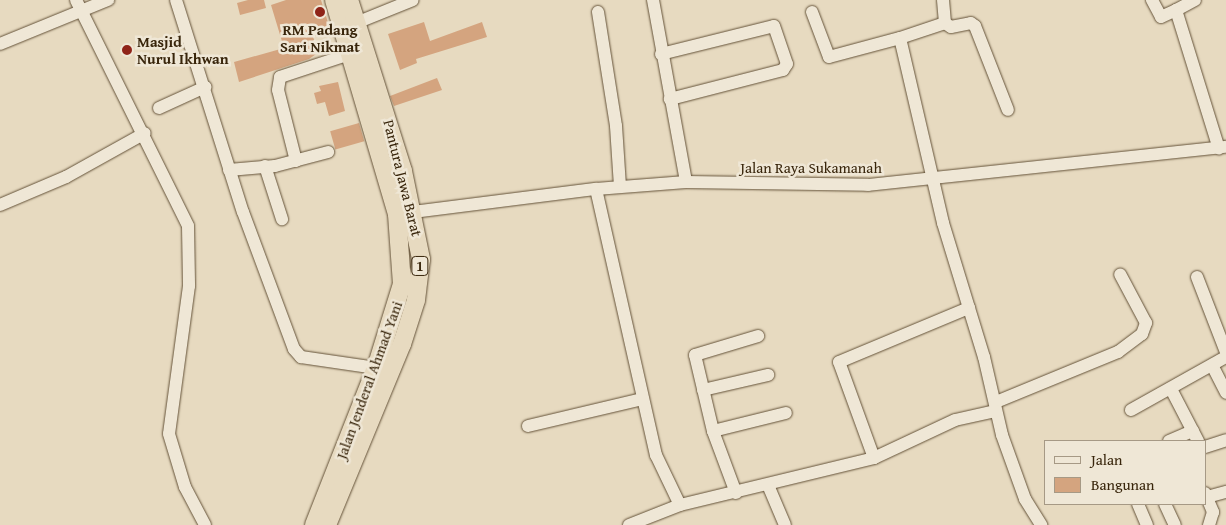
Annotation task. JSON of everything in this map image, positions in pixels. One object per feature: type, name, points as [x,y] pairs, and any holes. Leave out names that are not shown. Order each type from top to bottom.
[{"type":"highway","name":"Jalan Jenderal Ahmad Yani","points":[[314,525],[376,368],[402,284],[405,213],[350,54],[334,0]]},
{"type":"highway","name":"Pantura Jawa Barat","points":[[327,525],[413,313],[421,259],[405,213],[349,0]]},
{"type":"street","points":[[0,44],[78,5],[108,0]]},
{"type":"street","points":[[176,0],[206,87],[229,170],[297,354],[376,368]]},
{"type":"street","points":[[356,23],[413,0]]},
{"type":"street","points":[[654,0],[661,54],[686,182]]},
{"type":"street","points":[[943,0],[945,23],[949,27],[971,23],[975,26],[1008,110]]},
{"type":"street","points":[[1152,0],[1161,17],[1195,0]]},
{"type":"street","points":[[78,5],[185,216],[192,243],[169,434],[185,487],[205,525]]},
{"type":"street","points":[[1176,10],[1223,148]]},
{"type":"street","points":[[598,12],[616,126],[620,187]]},
{"type":"street","points":[[812,12],[828,57],[900,38],[945,23]]},
{"type":"street","points":[[661,54],[774,26],[787,64],[783,70],[670,99]]},
{"type":"street","points":[[900,38],[932,180],[996,406],[1025,500],[1042,525]]},
{"type":"street","points":[[296,161],[278,90],[280,77],[350,54]]},
{"type":"street","points":[[159,108],[206,87]]},
{"type":"street","points":[[0,205],[66,178],[144,133]]},
{"type":"street","name":"Jalan Raya Sukamanah","points":[[405,213],[596,188],[686,182],[836,186],[932,180],[1223,148]]},
{"type":"street","points":[[229,170],[296,161],[328,152]]},
{"type":"street","points":[[265,166],[282,219]]},
{"type":"street","points":[[596,188],[656,455],[680,505]]},
{"type":"street","points":[[629,525],[680,505],[736,493],[874,458],[956,420],[996,406],[1118,352],[1142,334],[1146,323],[1120,274]]},
{"type":"street","points":[[1197,278],[1226,352]]},
{"type":"street","points":[[874,458],[839,362],[969,308]]},
{"type":"street","points":[[736,493],[713,431],[695,355],[758,336]]},
{"type":"street","points":[[1131,410],[1213,367],[1226,357]]},
{"type":"street","points":[[1213,367],[1226,393]]},
{"type":"street","points":[[703,390],[768,375]]},
{"type":"street","points":[[1171,389],[1195,436],[1174,440]]},
{"type":"street","points":[[528,426],[642,399]]},
{"type":"street","points":[[713,431],[786,413]]},
{"type":"street","points":[[1206,447],[1226,440]]},
{"type":"street","points":[[768,485],[785,525]]},
{"type":"street","points":[[1209,525],[1213,512],[1206,495],[1226,492]]},
{"type":"street","points":[[1138,505],[1148,525]]},
{"type":"street","points":[[1165,505],[1174,525]]},
{"type":"building","points":[[248,0],[264,0],[266,8],[240,15],[237,3]]},
{"type":"building","points":[[286,0],[321,0],[330,29],[313,37],[319,52],[309,59],[239,82],[234,62],[284,48],[271,5]]},
{"type":"building","points":[[424,22],[430,41],[482,22],[487,37],[416,59],[417,63],[400,70],[388,34]]},
{"type":"building","points":[[437,78],[442,90],[394,106],[390,96]]},
{"type":"building","points":[[338,82],[345,111],[329,116],[325,102],[317,104],[314,93],[321,91],[319,86]]},
{"type":"building","points":[[359,123],[364,141],[335,150],[330,131]]},
{"type":"place","name":"RM Padang Sari Nikmat","points":[[320,12]]},
{"type":"place","name":"Masjid Nurul Ikhwan","points":[[127,50]]}]
